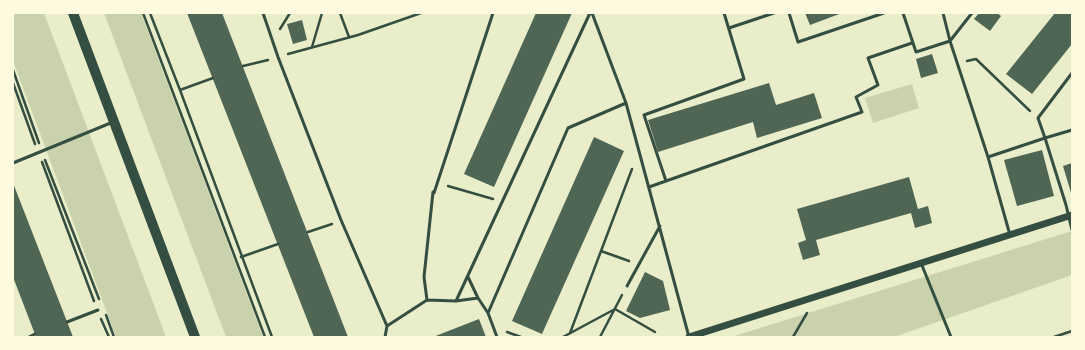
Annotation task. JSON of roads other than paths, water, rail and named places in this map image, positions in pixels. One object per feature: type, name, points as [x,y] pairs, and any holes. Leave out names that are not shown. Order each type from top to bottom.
[{"type":"main road","points":[[73,13],[196,337]]},
{"type":"street","points":[[689,337],[1070,215]]},
{"type":"lane","points":[[263,13],[278,57],[341,220],[387,326],[384,337]]},
{"type":"lane","points":[[427,300],[424,277],[433,192],[434,193],[493,13]]},
{"type":"lane","points":[[591,13],[626,104],[689,337]]},
{"type":"lane","points":[[456,301],[591,13]]},
{"type":"lane","points":[[666,181],[644,115],[744,79],[724,13]]},
{"type":"lane","points":[[729,28],[774,13]]},
{"type":"lane","points":[[789,13],[798,42],[884,13]]},
{"type":"lane","points":[[903,13],[916,52],[950,41],[972,13]]},
{"type":"lane","points":[[943,13],[950,41],[988,157],[1010,235]]},
{"type":"lane","points":[[649,187],[862,112],[856,97],[878,85],[868,58],[912,42]]},
{"type":"lane","points":[[1072,73],[1038,118],[1070,215],[1072,230]]},
{"type":"lane","points":[[488,313],[568,128],[626,104]]},
{"type":"lane","points":[[13,163],[115,121]]},
{"type":"lane","points":[[988,157],[1072,130]]},
{"type":"lane","points":[[627,286],[660,226]]},
{"type":"lane","points":[[921,263],[951,337]]},
{"type":"lane","points":[[468,277],[478,298],[488,313],[497,337]]},
{"type":"lane","points":[[387,326],[427,300],[456,301],[478,298]]},
{"type":"lane","points":[[67,322],[98,310]]},
{"type":"lane","points":[[29,337],[35,334]]}]
